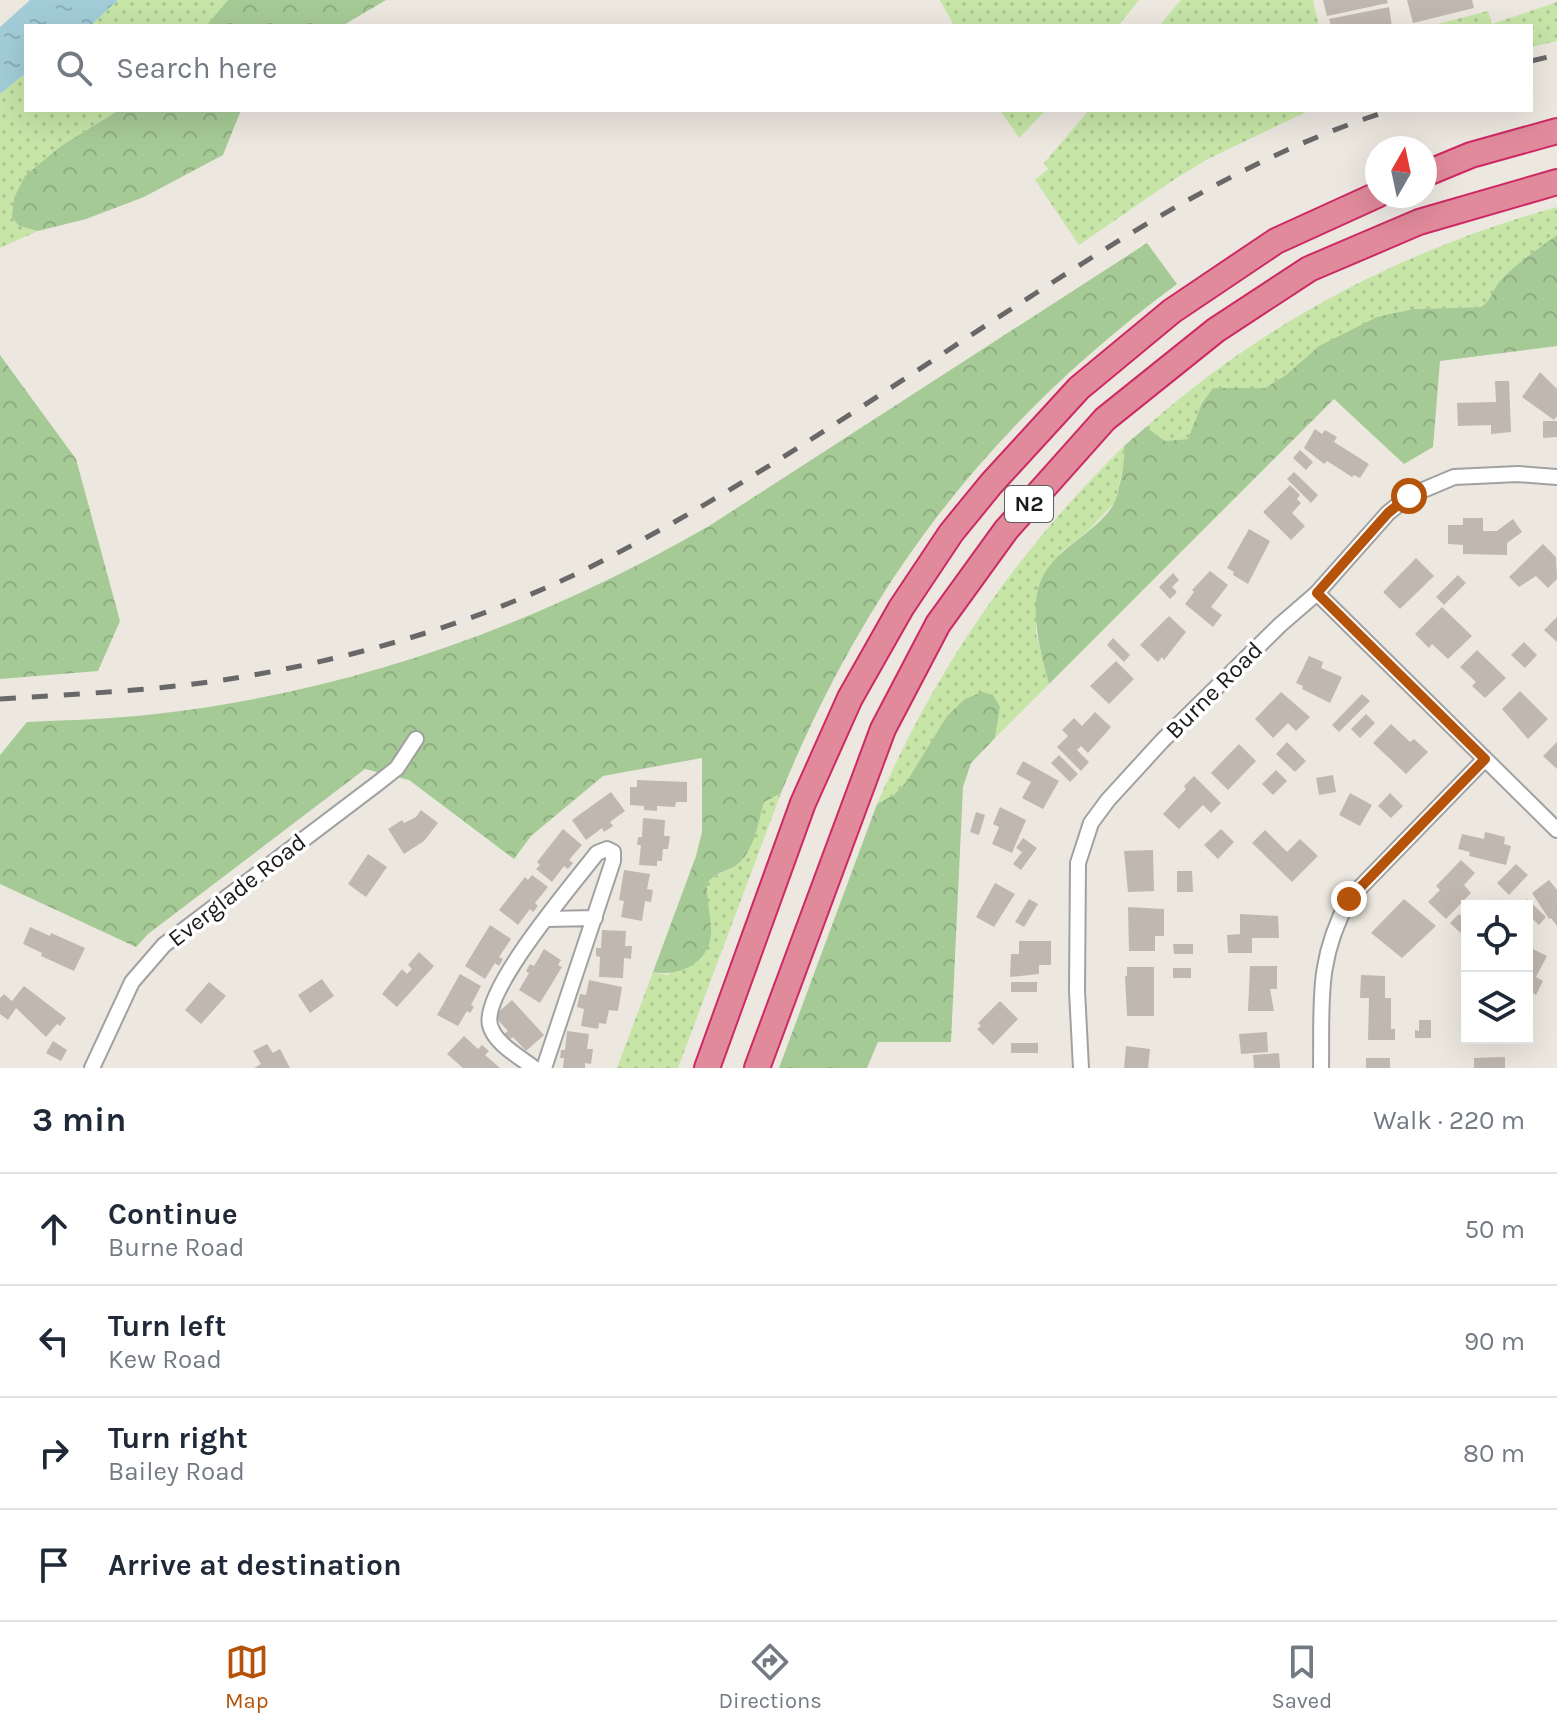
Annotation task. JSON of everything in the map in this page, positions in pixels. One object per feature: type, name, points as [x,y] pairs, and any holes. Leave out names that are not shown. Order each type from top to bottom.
[{"type":"highway","points":[[1437,169],[1471,155],[1557,131]]},
{"type":"highway","name":"N2","points":[[757,1068],[883,729],[938,624],[1006,530],[1095,430],[1216,330],[1309,269],[1419,222],[1557,182]]},
{"type":"highway","name":"N2","points":[[707,1068],[803,803],[850,698],[901,608],[951,533],[991,484],[1079,388],[1172,311],[1276,241],[1365,200]]},
{"type":"street","name":"Burne Road","points":[[1081,1068],[1077,978],[1078,863],[1091,823],[1108,800],[1162,741],[1280,625],[1317,593],[1388,513],[1409,496],[1454,477],[1518,474],[1556,479]]},
{"type":"street","points":[[1317,593],[1557,830]]},
{"type":"street","name":"Everglade Road","points":[[92,1068],[132,982],[164,945],[397,768],[416,739]]},
{"type":"street","points":[[1321,1068],[1322,975],[1335,925],[1349,899],[1485,759]]},
{"type":"street","points":[[534,1068],[497,1038],[489,1024],[491,1002],[547,919],[597,853],[607,849],[613,852],[613,861],[544,1068]]},
{"type":"street","points":[[547,919],[595,918]]},
{"type":"green space","points":[[118,0],[228,0],[208,24],[92,24]]},
{"type":"green space","points":[[228,0],[386,0],[345,24],[208,24]]},
{"type":"green space","points":[[940,0],[1139,0],[1120,24],[953,24]]},
{"type":"green space","points":[[1181,0],[1313,0],[1319,24],[1161,24]]},
{"type":"green space","points":[[1557,2],[1557,41],[1533,47],[1533,24],[1492,24]]},
{"type":"green space","points":[[1488,11],[1492,24],[1438,24]]},
{"type":"green space","points":[[24,75],[24,112],[116,112],[61,146],[19,226],[38,231],[0,248],[0,94]]},
{"type":"green space","points":[[116,112],[240,112],[223,155],[144,197],[86,219],[38,231],[19,226],[12,217],[14,198],[25,176],[61,146]]},
{"type":"green space","points":[[1001,112],[1044,112],[1019,138]]},
{"type":"green space","points":[[1087,112],[1306,112],[1208,159],[1079,245],[1035,180],[1048,169],[1044,163]]},
{"type":"green space","points":[[1557,207],[1557,235],[1506,274],[1481,307],[1414,309],[1319,346],[1286,375],[1265,388],[1213,388],[1202,403],[1188,439],[1165,441],[1146,427],[1239,354],[1339,293],[1445,244]]},
{"type":"green space","points":[[1557,235],[1557,346],[1440,361],[1433,447],[1404,464],[1334,399],[1049,684],[1037,630],[1038,588],[1059,555],[1109,511],[1120,483],[1124,446],[1146,427],[1165,441],[1188,439],[1202,403],[1213,388],[1265,388],[1286,375],[1319,346],[1377,317],[1414,309],[1481,307],[1506,274]]},
{"type":"green space","points":[[1147,243],[1177,284],[1110,337],[1049,392],[993,449],[942,510],[896,574],[854,643],[816,715],[781,793],[764,802],[747,854],[735,866],[707,883],[711,923],[709,945],[698,961],[690,966],[672,972],[653,972],[702,832],[702,758],[603,776],[531,836],[514,859],[409,780],[365,769],[148,934],[136,947],[0,884],[0,755],[27,722],[155,714],[228,704],[300,689],[441,649],[578,594],[709,526]]},
{"type":"green space","points":[[0,355],[76,459],[120,621],[98,671],[0,679]]},
{"type":"green space","points":[[1124,446],[1125,459],[1115,502],[1090,529],[1061,552],[1036,615],[1036,633],[1049,684],[995,738],[1000,707],[947,717],[907,781],[894,795],[877,804],[926,704],[983,613],[1048,528]]},
{"type":"green space","points":[[982,692],[993,695],[1000,707],[995,738],[971,763],[963,787],[951,1042],[878,1042],[867,1068],[779,1068],[877,804],[894,795],[907,781],[947,716],[965,699]]},
{"type":"green space","points":[[781,793],[678,1068],[617,1068],[653,972],[668,975],[711,935],[706,903],[707,883],[740,859],[754,836],[764,801]]},
{"type":"water","points":[[30,0],[118,0],[92,24],[24,24],[24,75],[0,94],[0,27]]},
{"type":"building","points":[[1323,0],[1387,0],[1388,3],[1327,16]]},
{"type":"building","points":[[1407,0],[1472,0],[1474,8],[1413,23]]},
{"type":"building","points":[[1389,7],[1392,24],[1330,24],[1329,19]]},
{"type":"building","points":[[1540,372],[1557,389],[1557,416],[1554,420],[1522,397]]},
{"type":"building","points":[[1495,381],[1509,381],[1511,432],[1491,434],[1491,425],[1458,426],[1457,403],[1496,402]]},
{"type":"building","points":[[1543,421],[1557,421],[1557,437],[1543,438]]},
{"type":"building","points":[[1315,429],[1322,434],[1325,430],[1337,437],[1334,442],[1369,464],[1360,478],[1352,477],[1327,461],[1324,464],[1304,448]]},
{"type":"building","points":[[1300,450],[1313,462],[1306,470],[1293,458]]},
{"type":"building","points":[[1294,472],[1318,495],[1311,503],[1287,479]]},
{"type":"building","points":[[1290,485],[1300,495],[1297,499],[1301,503],[1292,513],[1305,526],[1291,540],[1263,512]]},
{"type":"building","points":[[1463,518],[1483,518],[1483,531],[1497,531],[1513,519],[1522,532],[1507,543],[1507,555],[1463,554],[1463,545],[1448,544],[1448,525],[1463,525]]},
{"type":"building","points":[[1249,529],[1270,541],[1248,584],[1227,568]]},
{"type":"building","points":[[1543,544],[1556,557],[1557,579],[1548,588],[1536,576],[1519,587],[1509,577]]},
{"type":"building","points":[[1416,558],[1434,576],[1400,609],[1383,592]]},
{"type":"building","points":[[1210,571],[1228,585],[1211,607],[1222,615],[1213,627],[1185,604],[1194,592],[1192,590]]},
{"type":"building","points":[[1173,573],[1179,580],[1172,587],[1177,592],[1170,599],[1159,587]]},
{"type":"building","points":[[1458,575],[1466,583],[1444,605],[1436,597]]},
{"type":"building","points":[[1442,607],[1472,636],[1448,659],[1432,644],[1429,648],[1415,634]]},
{"type":"building","points":[[1169,616],[1186,632],[1164,660],[1162,657],[1158,662],[1140,645]]},
{"type":"building","points":[[1557,617],[1557,642],[1544,630]]},
{"type":"building","points":[[1113,638],[1130,655],[1124,662],[1107,645]]},
{"type":"building","points":[[1524,642],[1537,655],[1525,668],[1511,655]]},
{"type":"building","points":[[1477,650],[1506,678],[1485,698],[1472,686],[1476,682],[1460,667]]},
{"type":"building","points":[[1309,656],[1323,662],[1321,668],[1342,677],[1330,703],[1296,683]]},
{"type":"building","points":[[1116,661],[1134,679],[1109,704],[1090,686]]},
{"type":"building","points":[[1520,691],[1548,719],[1528,739],[1502,709]]},
{"type":"building","points":[[1281,692],[1310,717],[1296,731],[1288,723],[1273,738],[1255,719]]},
{"type":"building","points":[[1362,694],[1370,701],[1339,732],[1332,725]]},
{"type":"building","points":[[1095,712],[1111,727],[1088,753],[1081,746],[1077,750],[1089,762],[1081,771],[1057,747],[1068,736],[1062,730],[1074,718],[1082,726]]},
{"type":"building","points":[[1366,714],[1375,723],[1360,738],[1351,729]]},
{"type":"building","points":[[1391,724],[1410,742],[1414,739],[1428,752],[1406,774],[1373,743]]},
{"type":"building","points":[[1287,742],[1306,761],[1295,772],[1276,754]]},
{"type":"building","points":[[1557,742],[1557,769],[1543,756]]},
{"type":"building","points":[[1239,744],[1256,761],[1228,790],[1211,773]]},
{"type":"building","points":[[1059,755],[1078,774],[1070,782],[1051,763]]},
{"type":"building","points":[[1023,761],[1059,781],[1043,809],[1022,798],[1031,782],[1016,774]]},
{"type":"building","points":[[1276,770],[1287,781],[1273,795],[1262,784]]},
{"type":"building","points":[[1333,775],[1336,792],[1319,795],[1316,778]]},
{"type":"building","points":[[1194,776],[1221,803],[1211,813],[1203,805],[1179,829],[1163,814]]},
{"type":"building","points":[[637,780],[687,782],[687,802],[676,802],[675,807],[657,806],[657,811],[630,805],[630,787],[637,787]]},
{"type":"building","points":[[611,792],[625,811],[610,822],[613,826],[604,832],[602,828],[586,840],[572,820]]},
{"type":"building","points":[[1350,793],[1372,805],[1360,826],[1339,815]]},
{"type":"building","points":[[1390,793],[1403,806],[1391,818],[1378,806]]},
{"type":"building","points":[[1000,807],[1026,820],[1012,853],[992,844],[999,827],[993,824]]},
{"type":"building","points":[[421,810],[438,823],[424,841],[404,854],[388,829],[402,820],[404,823],[416,817]]},
{"type":"building","points":[[976,812],[985,815],[979,835],[970,832]]},
{"type":"building","points":[[643,818],[665,820],[664,836],[670,836],[668,849],[663,849],[662,861],[657,861],[657,866],[639,865],[641,845],[637,845],[638,837],[642,837]]},
{"type":"building","points":[[563,829],[582,845],[569,860],[573,863],[568,869],[564,866],[552,882],[536,869],[540,865],[537,862]]},
{"type":"building","points":[[1221,829],[1234,842],[1218,859],[1204,845]]},
{"type":"building","points":[[1265,830],[1287,852],[1300,839],[1318,856],[1292,882],[1252,843]]},
{"type":"building","points":[[1485,832],[1505,837],[1504,844],[1511,846],[1506,865],[1469,856],[1470,852],[1458,849],[1462,834],[1484,839]]},
{"type":"building","points":[[1023,838],[1037,848],[1021,870],[1013,864],[1022,852],[1016,848]]},
{"type":"building","points":[[1153,850],[1154,891],[1128,892],[1124,851]]},
{"type":"building","points":[[368,854],[387,867],[366,897],[348,884]]},
{"type":"building","points":[[1461,860],[1475,873],[1464,885],[1471,893],[1446,919],[1428,902],[1440,890],[1436,886]]},
{"type":"building","points":[[1516,864],[1528,875],[1509,895],[1497,883]]},
{"type":"building","points":[[624,870],[650,874],[647,889],[653,890],[651,902],[645,901],[642,921],[621,917],[624,901],[619,900]]},
{"type":"building","points":[[1177,871],[1192,871],[1193,892],[1177,892]]},
{"type":"building","points":[[532,875],[548,887],[535,903],[538,906],[533,912],[530,909],[518,925],[499,910],[525,877],[528,880]]},
{"type":"building","points":[[1549,880],[1557,890],[1557,926],[1532,893]]},
{"type":"building","points":[[995,883],[1015,894],[994,927],[976,917]]},
{"type":"building","points":[[1029,899],[1038,904],[1024,927],[1015,922]]},
{"type":"building","points":[[1404,899],[1436,926],[1402,958],[1371,933]]},
{"type":"building","points":[[1533,905],[1546,917],[1539,925],[1533,920]]},
{"type":"building","points":[[1128,907],[1164,909],[1164,936],[1155,936],[1155,951],[1129,951]]},
{"type":"building","points":[[1240,914],[1278,916],[1279,938],[1252,938],[1252,953],[1228,953],[1227,935],[1240,934]]},
{"type":"building","points":[[1459,914],[1461,933],[1450,923]]},
{"type":"building","points":[[490,925],[511,939],[499,957],[503,959],[499,966],[495,963],[485,979],[465,966]]},
{"type":"building","points":[[30,927],[85,948],[74,971],[23,944]]},
{"type":"building","points":[[602,930],[626,931],[625,946],[632,946],[631,959],[624,958],[623,978],[599,977],[600,957],[596,956],[596,948],[601,948]]},
{"type":"building","points":[[1019,941],[1051,941],[1051,965],[1039,965],[1039,974],[1010,977],[1011,954],[1019,954]]},
{"type":"building","points":[[1173,944],[1193,944],[1193,954],[1174,954]]},
{"type":"building","points":[[544,949],[561,960],[558,965],[562,967],[540,1003],[519,990],[529,973],[526,971],[530,964],[534,966]]},
{"type":"building","points":[[1533,949],[1547,956],[1536,977],[1543,981],[1536,995],[1533,993]]},
{"type":"building","points":[[419,952],[434,966],[397,1007],[382,994],[402,969],[407,974],[412,969],[408,965]]},
{"type":"building","points":[[1250,966],[1277,966],[1277,989],[1270,989],[1274,1011],[1248,1011]]},
{"type":"building","points":[[1127,967],[1154,967],[1154,1016],[1127,1016]]},
{"type":"building","points":[[1173,968],[1191,968],[1191,978],[1173,978]]},
{"type":"building","points":[[460,974],[481,986],[471,1005],[474,1007],[470,1013],[467,1011],[458,1026],[437,1015]]},
{"type":"building","points":[[1361,975],[1385,976],[1385,998],[1391,998],[1391,1029],[1395,1029],[1395,1040],[1368,1040],[1369,998],[1360,998]]},
{"type":"building","points":[[322,979],[334,996],[310,1013],[298,995]]},
{"type":"building","points":[[589,980],[622,987],[618,1011],[609,1010],[606,1024],[599,1023],[598,1029],[581,1026],[584,1009],[577,1007],[580,994],[586,995]]},
{"type":"building","points":[[209,982],[226,996],[201,1024],[185,1010]]},
{"type":"building","points":[[1011,982],[1037,982],[1037,992],[1011,992]]},
{"type":"building","points":[[24,986],[66,1018],[46,1037],[16,1008],[8,1020],[0,1014],[0,998],[4,994],[12,1001]]},
{"type":"building","points":[[512,1000],[544,1035],[526,1051],[513,1037],[510,1039],[504,1034],[508,1031],[494,1016]]},
{"type":"building","points":[[1000,1001],[1018,1019],[993,1045],[977,1029],[981,1026],[978,1023]]},
{"type":"building","points":[[1419,1020],[1431,1020],[1431,1038],[1415,1038]]},
{"type":"building","points":[[567,1031],[589,1034],[587,1049],[593,1049],[591,1064],[585,1063],[585,1068],[563,1068],[564,1058],[560,1058],[561,1050],[565,1050]]},
{"type":"building","points":[[1267,1032],[1268,1052],[1241,1054],[1239,1034]]},
{"type":"building","points":[[464,1036],[478,1049],[482,1045],[489,1051],[485,1055],[500,1068],[463,1068],[447,1054]]},
{"type":"building","points":[[53,1041],[67,1050],[61,1061],[46,1053]]},
{"type":"building","points":[[1011,1043],[1038,1043],[1038,1053],[1011,1053]]},
{"type":"building","points":[[267,1044],[273,1053],[280,1049],[290,1068],[254,1068],[261,1064],[253,1051]]},
{"type":"building","points":[[1126,1046],[1150,1049],[1148,1068],[1124,1068]]},
{"type":"building","points":[[1279,1053],[1280,1068],[1254,1068],[1253,1055]]},
{"type":"building","points":[[1505,1057],[1505,1068],[1474,1068],[1474,1058]]},
{"type":"building","points":[[1366,1058],[1390,1058],[1390,1068],[1366,1068]]},
{"type":"railway","points":[[1533,61],[1557,55]]},
{"type":"railway","points":[[0,699],[167,687],[272,672],[370,649],[466,620],[513,602],[604,560],[715,499],[1164,214],[1297,146],[1385,112]]},
{"type":"route","points":[[1349,899],[1485,759],[1317,593],[1388,513],[1409,496]]}]
